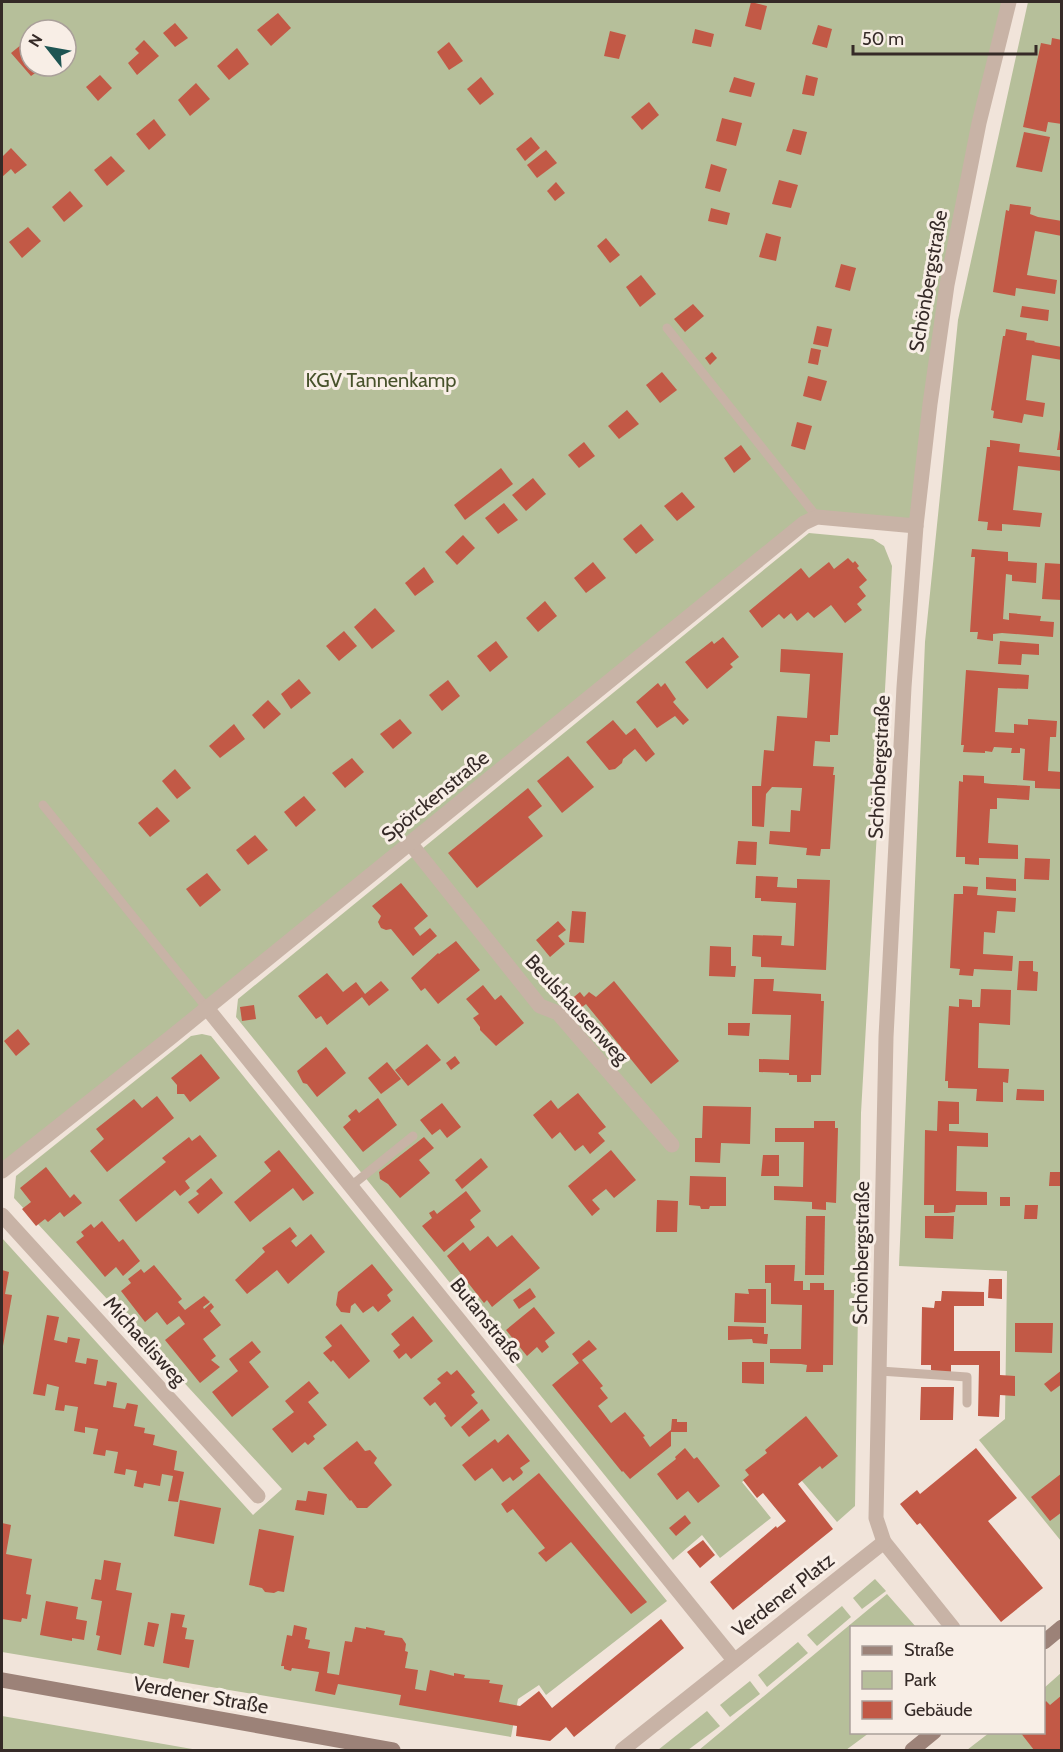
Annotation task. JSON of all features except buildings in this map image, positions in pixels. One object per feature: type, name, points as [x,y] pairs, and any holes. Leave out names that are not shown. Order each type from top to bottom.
[{"type":"street","name":"Schönbergstraße","points":[[884,1542],[876,1518],[886,1037],[904,687],[916,526],[947,285],[979,123],[1009,2]]},
{"type":"street","points":[[818,517],[916,526]]},
{"type":"street","name":"Spörckenstraße","points":[[2,1171],[779,543],[804,523],[818,517]]},
{"type":"street","name":"Beulshausenweg","points":[[410,843],[540,1006],[558,1013],[672,1145]]},
{"type":"street","name":"Butanstraße","points":[[206,1007],[734,1659]]},
{"type":"street","name":"Michaelisweg","points":[[2,1215],[258,1496]]},
{"type":"street","points":[[884,1542],[951,1626]]},
{"type":"street","name":"Verdener Platz","points":[[622,1750],[884,1542]]},
{"type":"street","points":[[1045,1641],[1062,1627]]},
{"type":"street","name":"Verdener Straße","points":[[2,1680],[393,1750]]},
{"type":"street","points":[[912,1750],[932,1734]]},
{"type":"lane","points":[[667,328],[818,517]]},
{"type":"lane","points":[[43,805],[206,1007]]},
{"type":"lane","points":[[351,1186],[413,1136]]},
{"type":"lane","points":[[880,1371],[967,1377],[967,1403]]},
{"type":"green space","name":"KGV Tannenkamp","points":[[2,2],[1009,2],[979,123],[916,526],[818,517],[2,1171]]},
{"type":"green space","points":[[1028,2],[1061,2],[1061,1541],[979,1440],[1005,1419],[1007,1271],[899,1266],[925,642],[958,320]]},
{"type":"green space","points":[[809,533],[873,539],[884,546],[892,566],[861,1113],[855,1506],[837,1522],[779,1454],[742,1482],[771,1518],[720,1558],[702,1535],[673,1560],[236,1017],[238,999]]},
{"type":"green space","points":[[202,1034],[211,1036],[667,1601],[546,1695],[539,1685],[518,1699],[511,1737],[2,1652],[2,1238],[253,1515],[282,1489],[14,1198],[16,1176],[191,1036]]},
{"type":"green space","points":[[875,1579],[886,1591],[862,1609],[853,1598]]},
{"type":"green space","points":[[887,1594],[915,1626],[850,1626],[850,1734],[868,1734],[846,1750],[699,1750]]},
{"type":"green space","points":[[842,1606],[851,1617],[817,1646],[807,1635]]},
{"type":"green space","points":[[798,1642],[808,1653],[767,1687],[758,1675]]},
{"type":"green space","points":[[1061,1673],[1061,1750],[967,1750],[988,1734],[1045,1734],[1045,1687]]},
{"type":"green space","points":[[750,1681],[760,1694],[730,1717],[720,1705]]},
{"type":"green space","points":[[707,1711],[720,1726],[688,1750],[658,1750]]},
{"type":"green space","points":[[2,1716],[198,1750],[2,1750]]}]
